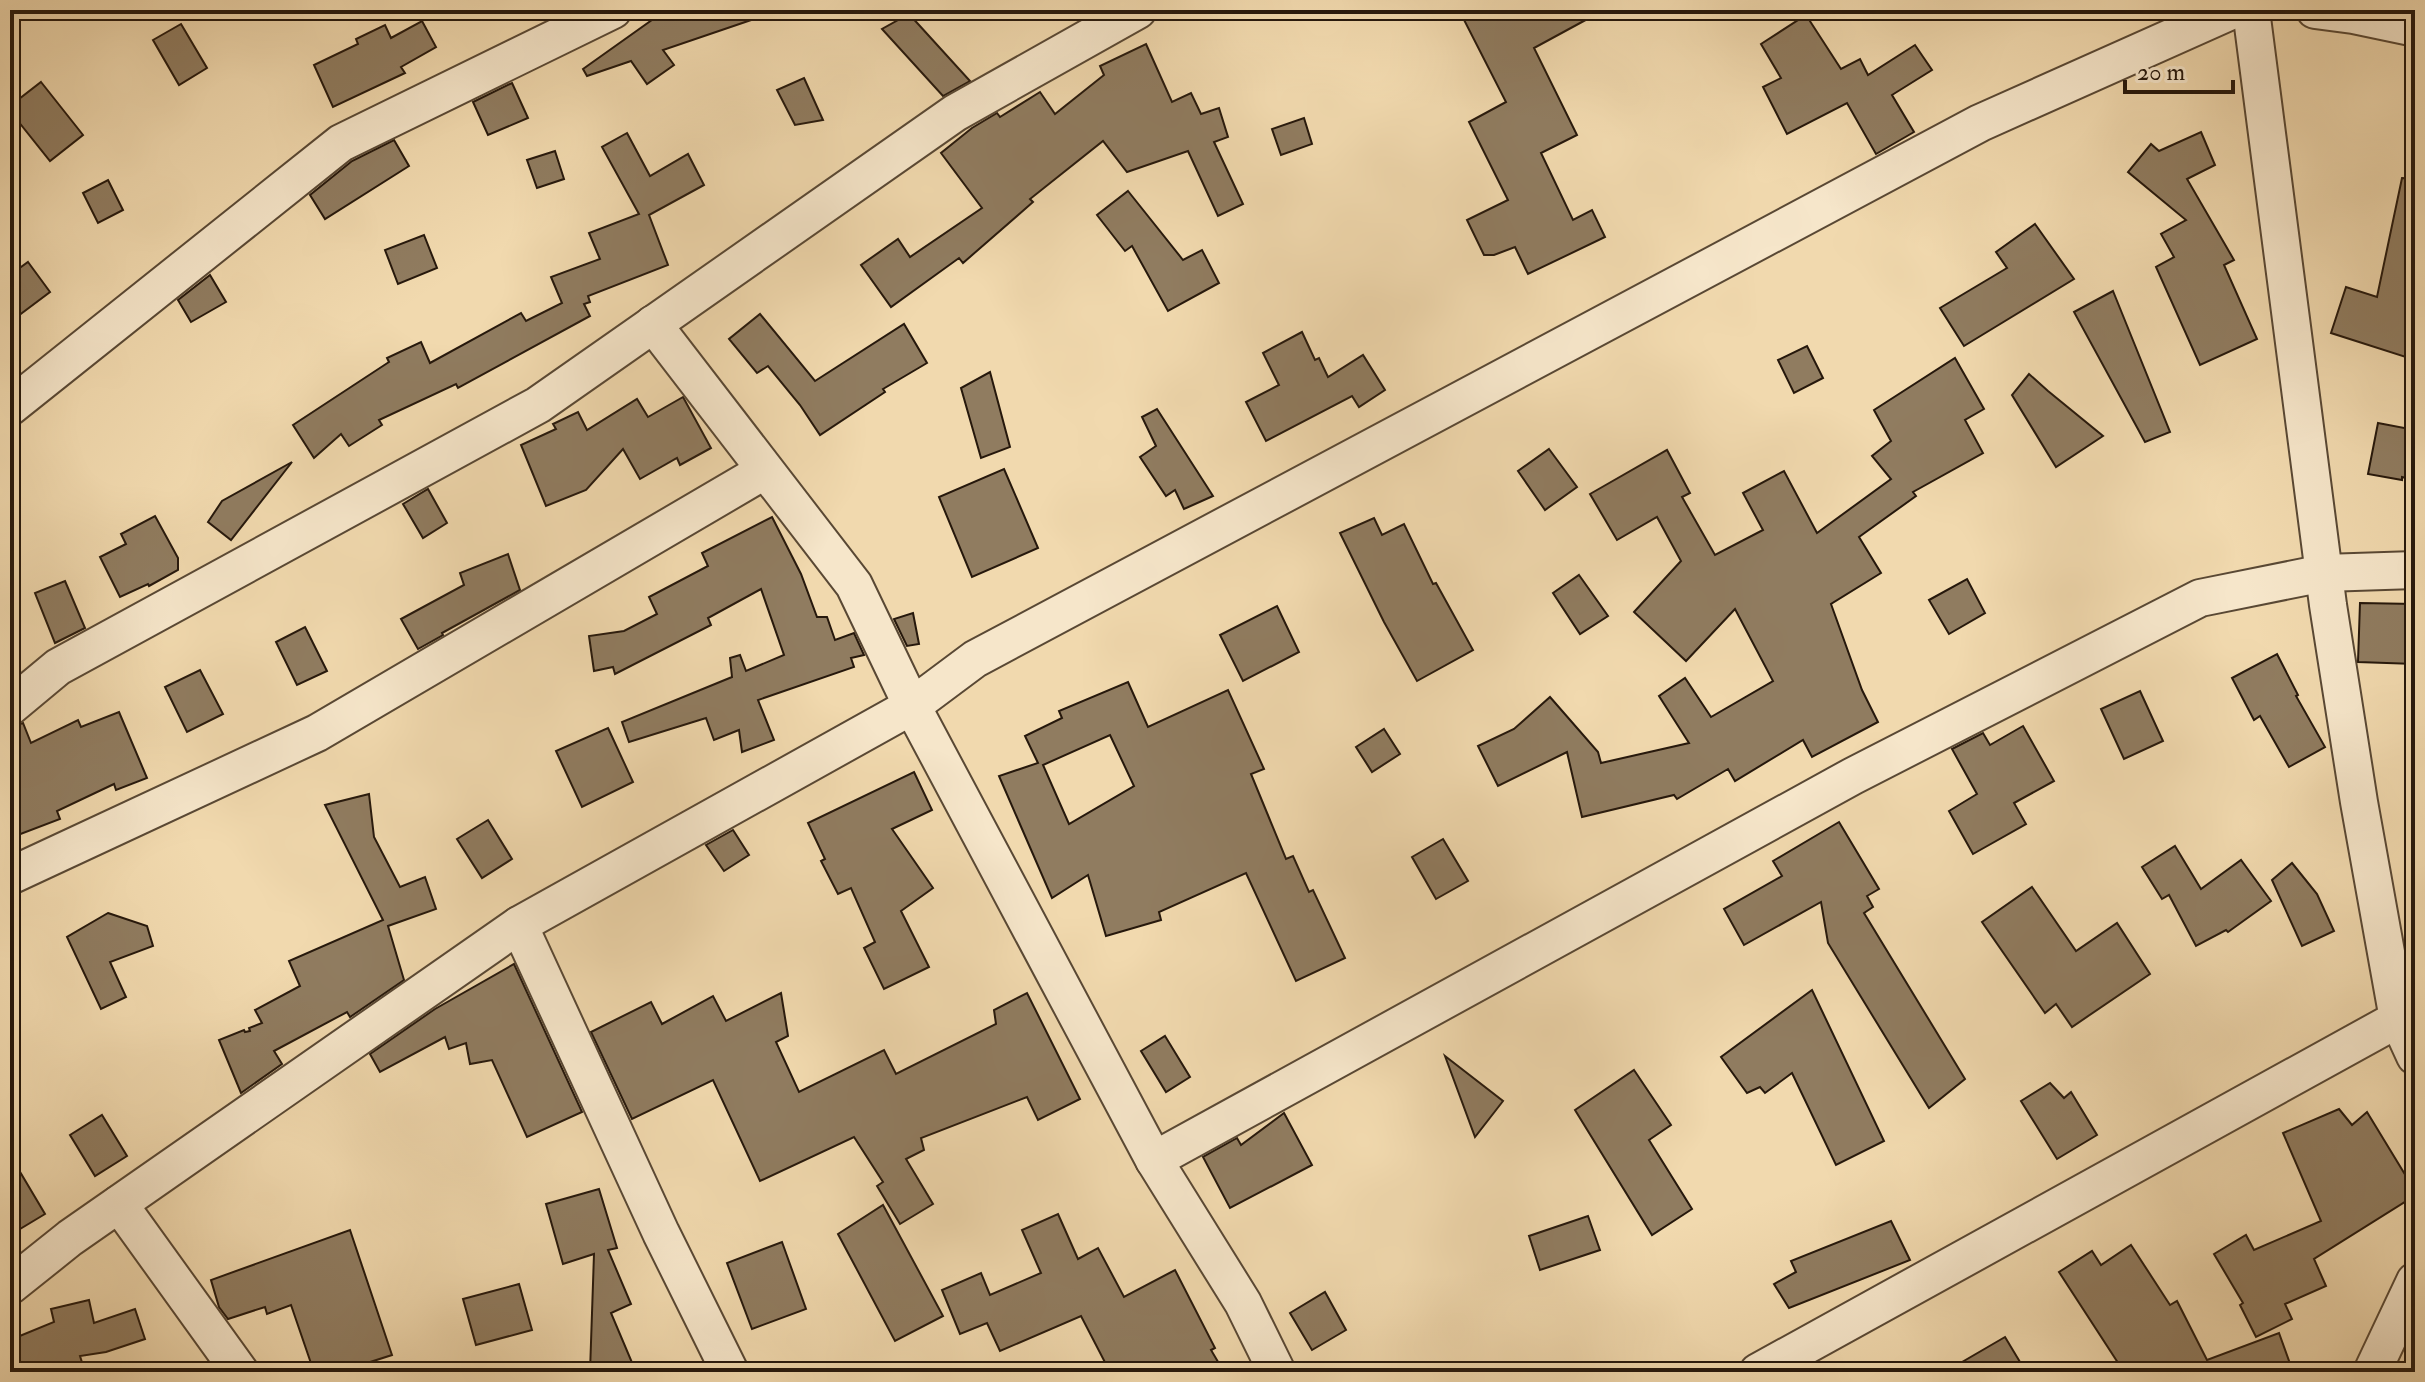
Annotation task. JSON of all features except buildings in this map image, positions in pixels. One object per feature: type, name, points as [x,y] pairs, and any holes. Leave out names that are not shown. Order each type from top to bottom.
[{"type":"street","points":[[10,407],[341,143],[613,10]]},
{"type":"street","points":[[10,707],[58,667],[538,405],[955,113],[1138,10]]},
{"type":"street","points":[[10,1286],[70,1238],[519,925],[912,706],[975,659],[1980,123],[2233,10]]},
{"type":"street","points":[[2251,10],[2324,573],[2359,802],[2398,1019],[2415,1056]]},
{"type":"street","points":[[2315,10],[2415,28]]},
{"type":"street","points":[[653,324],[854,585],[912,706],[1154,1160],[1243,1303],[1277,1372]]},
{"type":"street","points":[[10,876],[317,733],[764,471]]},
{"type":"street","points":[[1154,1160],[1853,776],[2200,598],[2324,573],[2415,570]]},
{"type":"street","points":[[519,925],[661,1233],[730,1372]]},
{"type":"street","points":[[1758,1372],[2398,1019]]},
{"type":"street","points":[[119,1204],[240,1372]]},
{"type":"street","points":[[2372,1372],[2415,1281]]}]
